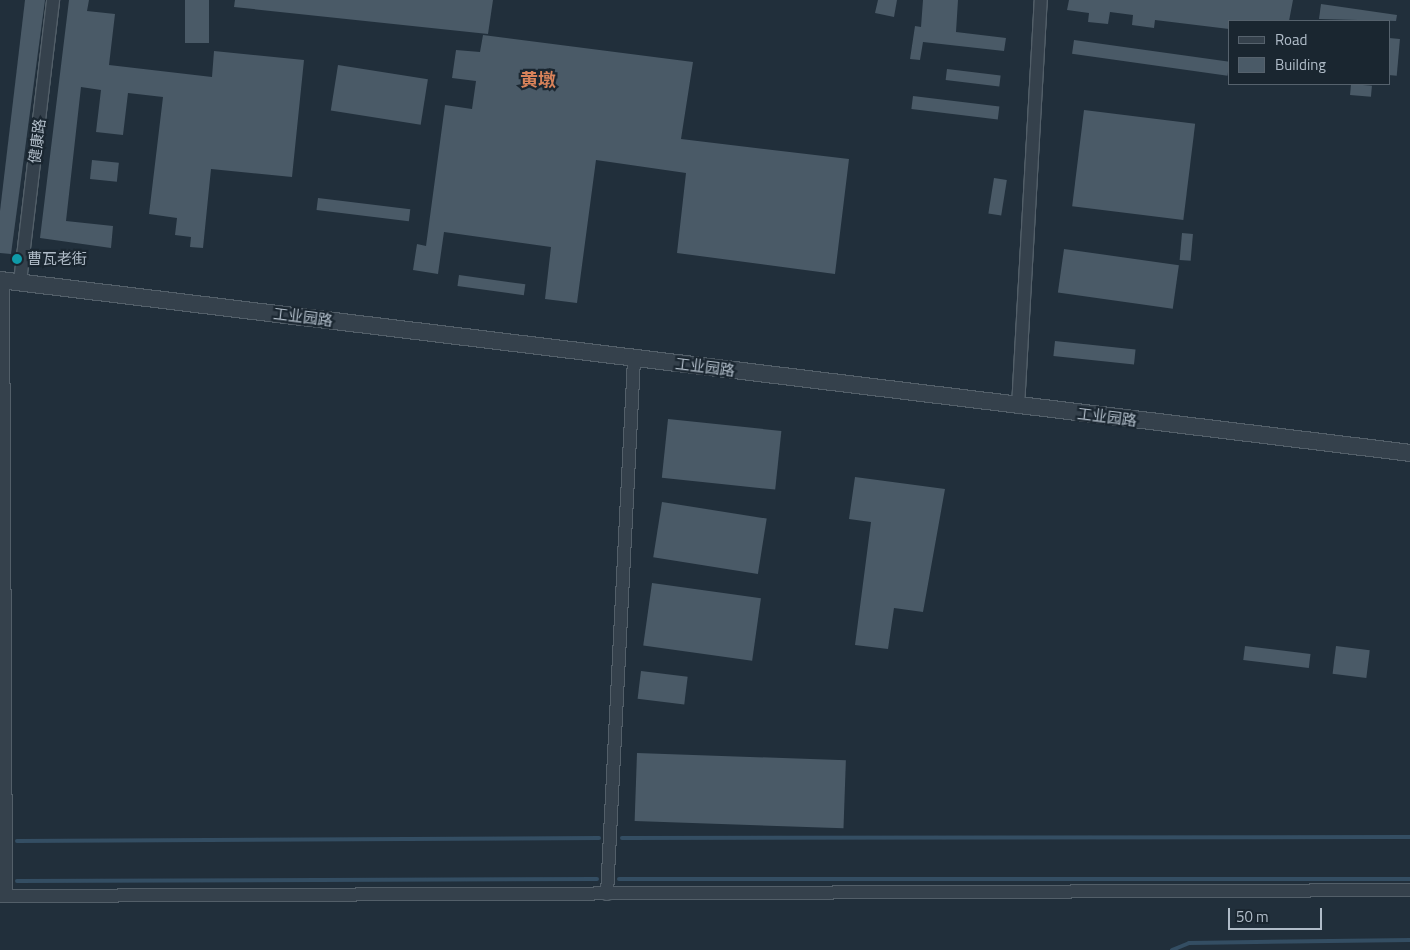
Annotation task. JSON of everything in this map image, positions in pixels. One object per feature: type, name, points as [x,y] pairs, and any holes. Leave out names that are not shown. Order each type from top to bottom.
[{"type":"street","name":"健康路","points":[[20,282],[53,0]]},
{"type":"street","points":[[1018,406],[1040,0]]},
{"type":"street","name":"工业园路","points":[[2,280],[1410,453]]},
{"type":"street","points":[[2,280],[3,896],[1410,890]]},
{"type":"street","points":[[607,894],[634,359]]},
{"type":"building","points":[[25,0],[45,0],[11,254],[0,253],[0,211]]},
{"type":"building","points":[[69,0],[89,0],[87,11],[115,14],[109,65],[212,77],[214,51],[304,60],[292,177],[211,169],[203,248],[190,247],[191,237],[175,235],[177,218],[149,214],[163,97],[128,93],[123,135],[96,132],[101,90],[81,87],[66,221],[113,226],[111,248],[40,238]]},
{"type":"building","points":[[185,0],[209,0],[209,43],[185,43]]},
{"type":"building","points":[[235,0],[493,0],[488,34],[234,7]]},
{"type":"building","points":[[878,0],[897,0],[894,17],[875,13]]},
{"type":"building","points":[[923,0],[958,0],[956,32],[1006,38],[1004,51],[923,42],[920,60],[910,59],[915,26],[921,27]]},
{"type":"building","points":[[1069,0],[1293,0],[1289,20],[1228,20],[1228,29],[1155,20],[1154,28],[1132,25],[1133,15],[1110,12],[1108,24],[1088,22],[1089,13],[1067,10]]},
{"type":"building","points":[[1321,4],[1397,15],[1396,21],[1319,19]]},
{"type":"building","points":[[483,35],[693,62],[681,139],[849,159],[835,274],[677,253],[686,173],[596,160],[577,303],[545,299],[551,247],[444,232],[438,274],[413,270],[417,244],[426,246],[445,105],[472,109],[476,81],[452,78],[456,50],[480,52]]},
{"type":"building","points":[[1390,38],[1400,39],[1397,76],[1390,75]]},
{"type":"building","points":[[1074,40],[1228,62],[1228,72],[1228,76],[1072,54]]},
{"type":"building","points":[[338,65],[428,79],[421,125],[331,110]]},
{"type":"building","points":[[947,69],[1001,76],[999,86],[946,80]]},
{"type":"building","points":[[1351,85],[1372,86],[1371,97],[1350,95]]},
{"type":"building","points":[[913,96],[999,107],[998,120],[911,109]]},
{"type":"building","points":[[1084,110],[1195,124],[1183,220],[1072,206]]},
{"type":"building","points":[[92,160],[119,163],[117,182],[90,179]]},
{"type":"building","points":[[994,178],[1007,180],[1001,216],[988,214]]},
{"type":"building","points":[[318,198],[410,209],[409,221],[317,210]]},
{"type":"building","points":[[1182,233],[1193,234],[1191,261],[1180,260]]},
{"type":"building","points":[[1064,249],[1179,265],[1173,309],[1058,293]]},
{"type":"building","points":[[459,275],[525,284],[524,295],[457,286]]},
{"type":"building","points":[[1055,341],[1136,349],[1134,364],[1053,356]]},
{"type":"building","points":[[668,419],[781,431],[775,490],[662,478]]},
{"type":"building","points":[[855,477],[945,489],[923,612],[894,608],[888,649],[855,645],[871,522],[849,519]]},
{"type":"building","points":[[662,502],[767,519],[758,574],[653,557]]},
{"type":"building","points":[[652,583],[761,598],[752,661],[643,645]]},
{"type":"building","points":[[1245,646],[1311,654],[1309,668],[1243,660]]},
{"type":"building","points":[[1336,646],[1370,650],[1366,678],[1333,674]]},
{"type":"building","points":[[641,671],[688,677],[684,705],[638,699]]},
{"type":"building","points":[[637,753],[846,760],[843,828],[635,821]]},
{"type":"waterway","points":[[622,838],[1410,837]]},
{"type":"waterway","points":[[17,841],[599,838]]},
{"type":"waterway","points":[[17,881],[597,879]]},
{"type":"waterway","points":[[619,879],[1410,879]]},
{"type":"waterway","points":[[1172,950],[1189,943],[1410,940]]},
{"type":"place","name":"曹瓦老街","points":[[17,259]]},
{"type":"district","name":"黄墩","points":[[538,80]]}]
